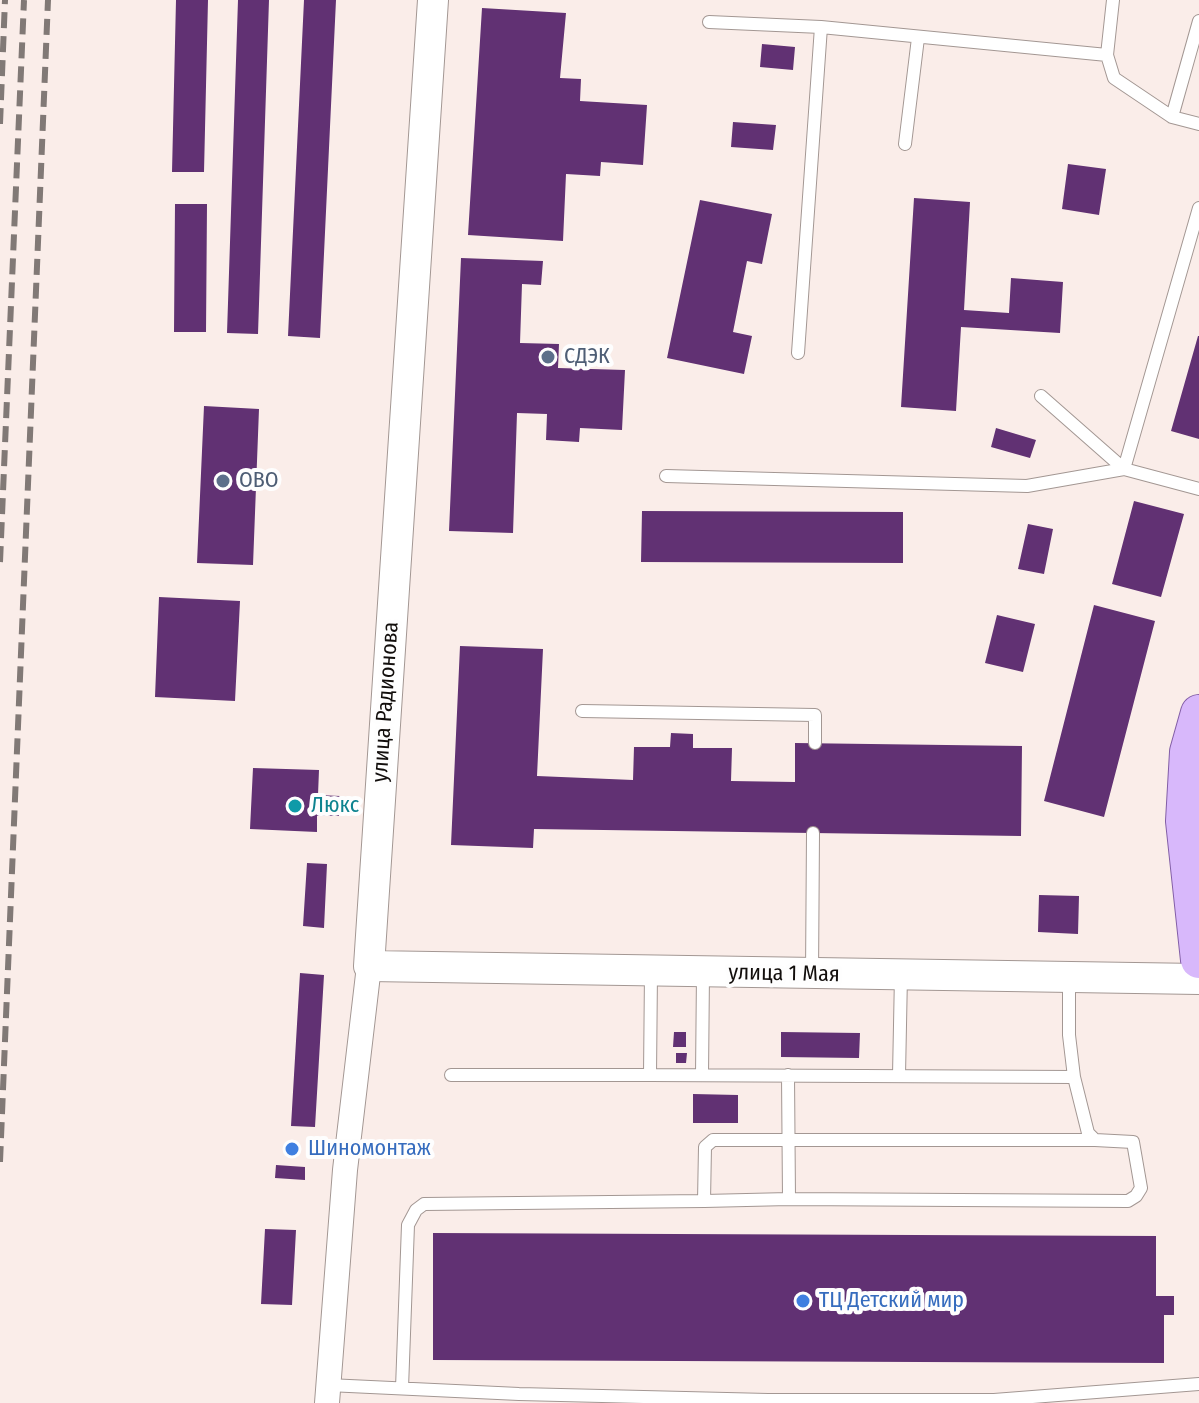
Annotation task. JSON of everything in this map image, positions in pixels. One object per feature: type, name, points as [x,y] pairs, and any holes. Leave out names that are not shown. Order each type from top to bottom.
[{"type":"main road","points":[[1199,713],[1184,821],[1199,960]]},
{"type":"street","name":"улица Радионова","points":[[328,1394],[345,1170],[369,966],[433,0]]},
{"type":"street","name":"улица 1 Мая","points":[[369,966],[1199,979]]},
{"type":"lane","points":[[1113,0],[1107,55],[1114,78],[1172,117],[1199,124]]},
{"type":"lane","points":[[1172,117],[1199,21]]},
{"type":"lane","points":[[709,22],[821,27],[1107,55]]},
{"type":"lane","points":[[798,353],[821,27]]},
{"type":"lane","points":[[905,144],[918,38]]},
{"type":"lane","points":[[1124,469],[1199,208]]},
{"type":"lane","points":[[1041,396],[1124,469]]},
{"type":"lane","points":[[666,476],[1027,486],[1124,469],[1199,489]]},
{"type":"lane","points":[[582,711],[815,715],[815,743]]},
{"type":"lane","points":[[812,974],[813,833]]},
{"type":"lane","points":[[650,1075],[651,972]]},
{"type":"lane","points":[[702,1075],[703,973]]},
{"type":"lane","points":[[899,1075],[901,975]]},
{"type":"lane","points":[[1069,977],[1069,1035],[1074,1077],[1088,1133],[1095,1140]]},
{"type":"lane","points":[[451,1075],[1074,1077]]},
{"type":"lane","points":[[788,1075],[789,1199]]},
{"type":"lane","points":[[402,1388],[408,1225],[416,1210],[424,1204],[704,1201],[789,1199],[1128,1201],[1141,1188],[1133,1142],[713,1140],[705,1147],[704,1201]]},
{"type":"lane","points":[[328,1394],[402,1388],[519,1398],[994,1400],[1090,1398],[1199,1384]]},
{"type":"building","points":[[176,0],[208,0],[204,172],[172,172]]},
{"type":"building","points":[[238,0],[269,0],[258,334],[227,333]]},
{"type":"building","points":[[304,0],[336,0],[320,338],[288,336]]},
{"type":"building","points":[[482,8],[566,13],[560,78],[581,79],[580,101],[647,105],[643,165],[601,162],[600,176],[566,174],[563,241],[468,235]]},
{"type":"building","points":[[762,44],[795,47],[793,70],[760,67]]},
{"type":"building","points":[[733,122],[776,125],[773,150],[731,147]]},
{"type":"building","points":[[1068,164],[1106,169],[1099,215],[1062,209]]},
{"type":"building","points":[[914,198],[970,202],[964,310],[1009,313],[1011,278],[1063,282],[1060,333],[961,327],[956,411],[901,407]]},
{"type":"building","points":[[700,200],[772,214],[762,264],[747,261],[733,332],[752,336],[744,374],[667,358]]},
{"type":"building","points":[[175,204],[207,204],[206,332],[174,332]]},
{"type":"building","points":[[461,258],[543,261],[541,285],[522,284],[520,343],[559,344],[558,368],[625,370],[622,430],[580,428],[579,442],[546,440],[547,414],[517,413],[513,533],[449,531]]},
{"type":"building","points":[[1199,336],[1199,439],[1171,431]]},
{"type":"building","points":[[204,406],[259,409],[253,565],[197,563]]},
{"type":"building","points":[[996,428],[1036,440],[1030,458],[991,447]]},
{"type":"building","points":[[1134,501],[1184,514],[1161,597],[1112,584]]},
{"type":"building","points":[[642,511],[903,512],[903,563],[641,562]]},
{"type":"building","points":[[1028,524],[1053,529],[1044,574],[1018,569]]},
{"type":"building","points":[[159,597],[240,601],[235,701],[155,697]]},
{"type":"building","points":[[1094,605],[1155,621],[1104,817],[1044,801]]},
{"type":"building","points":[[997,615],[1035,624],[1023,672],[985,663]]},
{"type":"building","points":[[460,646],[543,649],[537,776],[633,780],[634,747],[670,747],[671,733],[693,734],[693,748],[732,748],[731,781],[795,782],[795,743],[1022,746],[1021,836],[534,829],[533,848],[451,845]]},
{"type":"building","name":"Люкс","points":[[253,768],[319,770],[318,795],[340,796],[339,816],[317,816],[317,832],[250,829]]},
{"type":"building","points":[[307,863],[327,864],[324,928],[303,926]]},
{"type":"building","points":[[1039,895],[1079,896],[1078,934],[1038,932]]},
{"type":"building","points":[[300,973],[324,975],[315,1127],[291,1126]]},
{"type":"building","points":[[674,1032],[686,1032],[686,1047],[673,1047]]},
{"type":"building","points":[[781,1032],[860,1033],[859,1058],[781,1057]]},
{"type":"building","points":[[676,1053],[687,1053],[686,1063],[676,1063]]},
{"type":"building","points":[[693,1094],[738,1095],[738,1123],[693,1123]]},
{"type":"building","points":[[276,1165],[305,1167],[305,1180],[275,1178]]},
{"type":"building","points":[[265,1229],[296,1230],[292,1305],[261,1304]]},
{"type":"building","name":"ТЦ Детский мир","points":[[433,1233],[1156,1236],[1156,1296],[1174,1296],[1174,1315],[1164,1315],[1164,1363],[433,1360]]},
{"type":"railway","points":[[0,124],[5,0]]},
{"type":"railway","points":[[0,562],[24,0]]},
{"type":"railway","points":[[0,1162],[48,0]]},
{"type":"place","name":"СДЭК","points":[[548,357]]},
{"type":"place","name":"OBO","points":[[223,481]]},
{"type":"place","name":"Люкс","points":[[295,806]]},
{"type":"place","name":"Шиномонтаж","points":[[292,1149]]},
{"type":"place","name":"ТЦ Детский мир","points":[[803,1301]]}]
